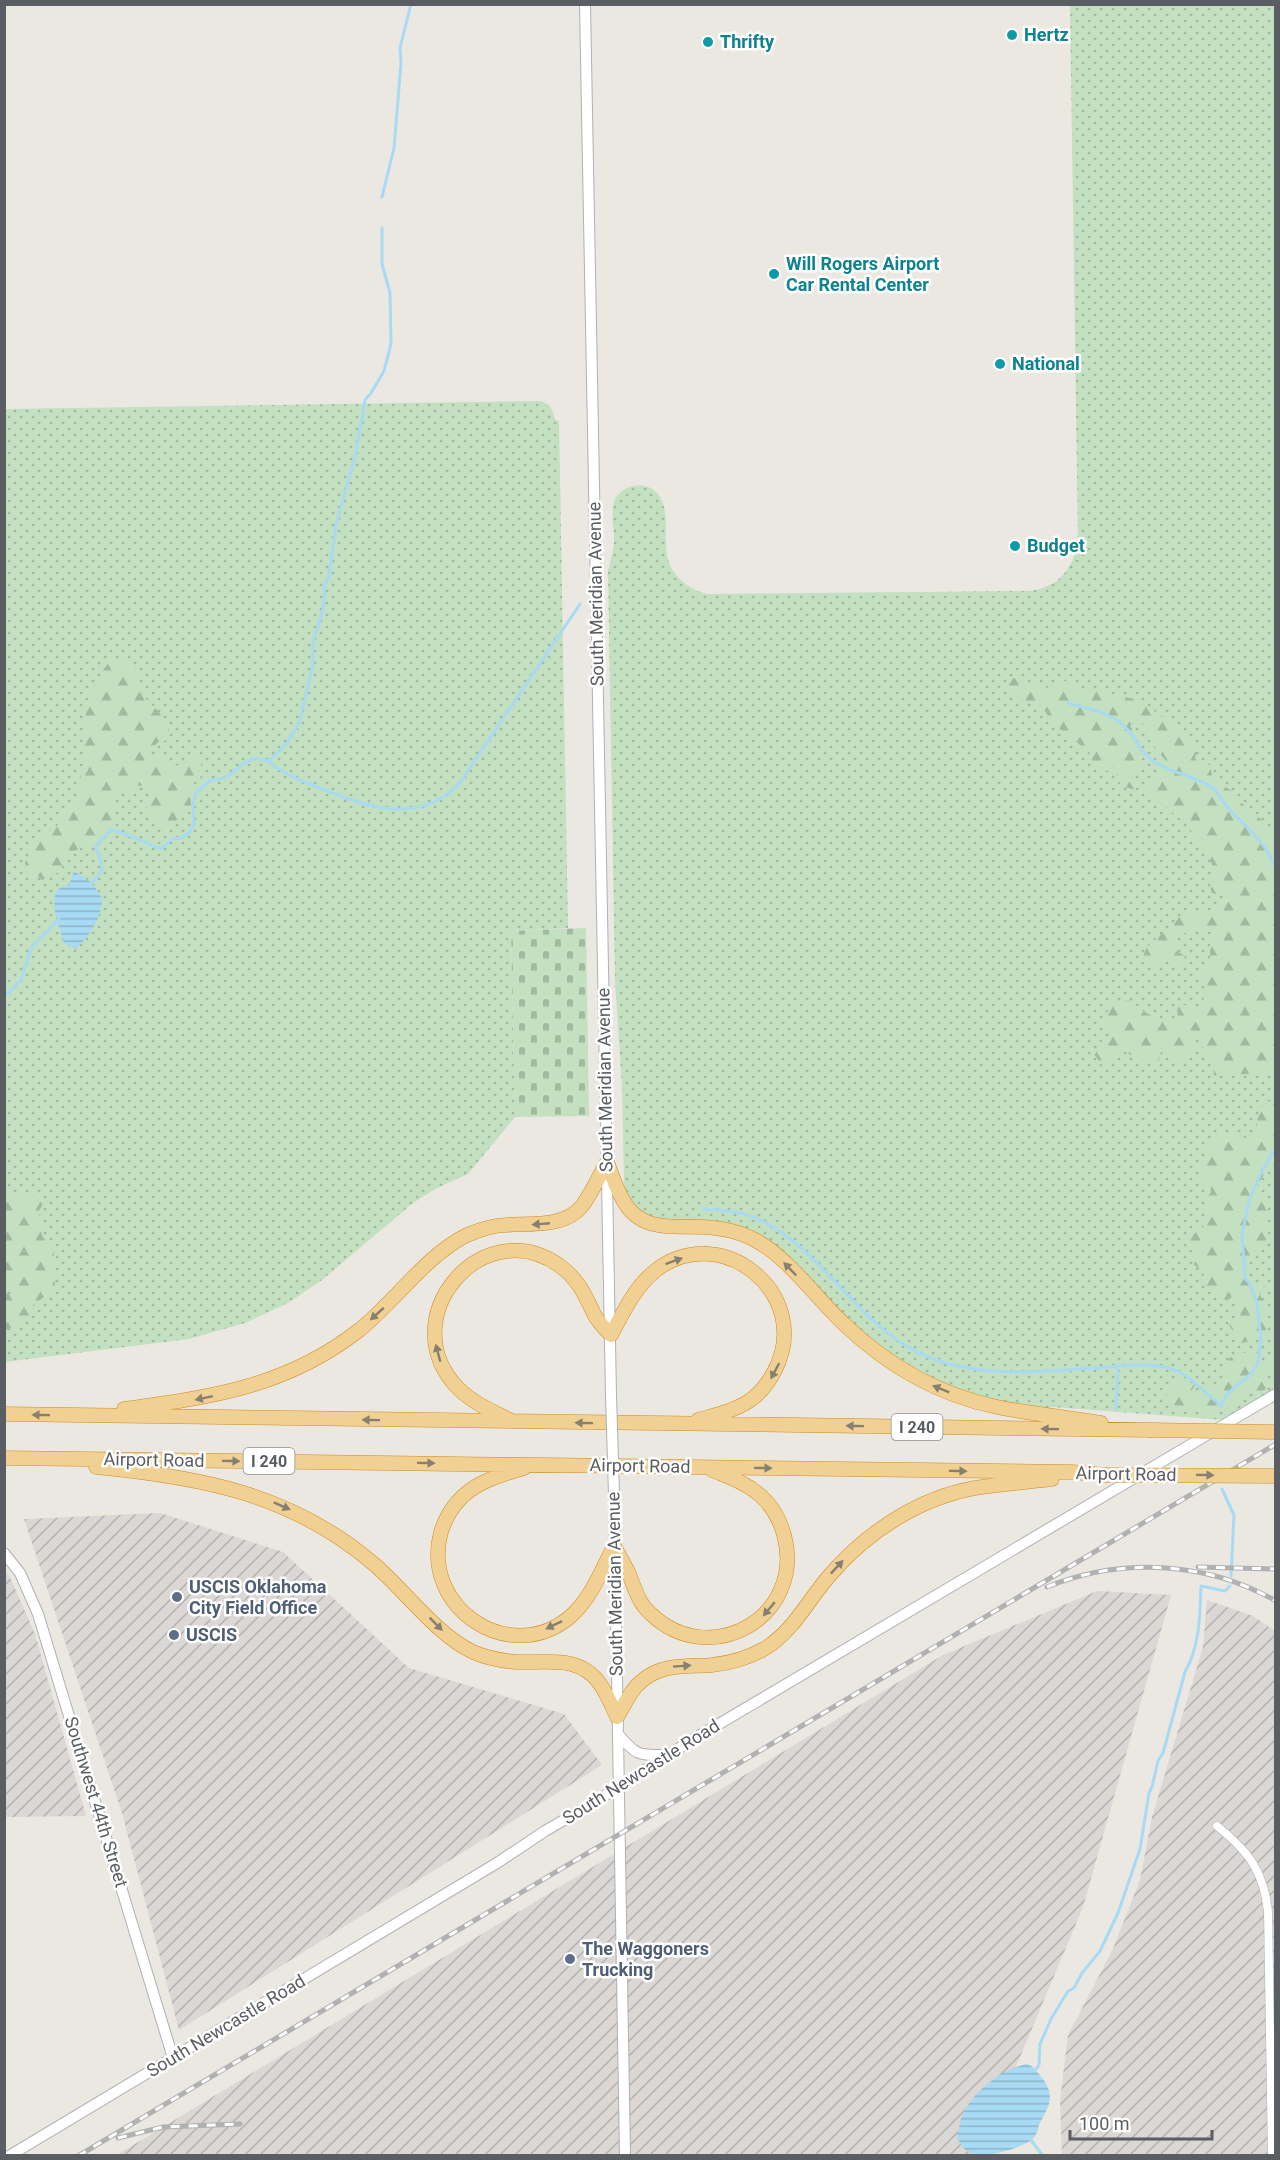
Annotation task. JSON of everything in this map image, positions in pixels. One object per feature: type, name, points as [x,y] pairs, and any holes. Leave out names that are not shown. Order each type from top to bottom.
[{"type":"highway","points":[[78,1415],[197,1399],[260,1384],[286,1373],[336,1347],[358,1331],[438,1255],[467,1235],[503,1225],[549,1223],[575,1213],[589,1196],[607,1162]]},
{"type":"highway","points":[[607,1162],[623,1201],[642,1221],[667,1227],[718,1228],[757,1240],[780,1259],[866,1344],[922,1380],[964,1398],[997,1407],[1150,1430]]},
{"type":"highway","points":[[513,1422],[471,1400],[458,1389],[441,1363],[435,1336],[435,1320],[444,1293],[461,1272],[488,1256],[502,1253],[517,1251],[547,1258],[561,1266],[574,1278],[584,1292],[594,1316],[611,1335],[642,1283],[664,1265],[678,1259],[707,1254],[722,1256],[745,1265],[768,1285],[779,1305],[784,1329],[783,1346],[779,1362],[762,1391],[744,1404],[684,1424]]},
{"type":"highway","name":"I 240","points":[[4,1414],[1275,1432]]},
{"type":"highway","points":[[4,1459],[151,1472],[207,1482],[276,1503],[337,1535],[395,1582],[442,1630],[474,1652],[492,1659],[508,1661],[563,1661],[576,1664],[589,1672],[600,1684],[617,1717]]},
{"type":"highway","name":"Airport Road","points":[[4,1459],[1275,1476]]},
{"type":"highway","points":[[534,1465],[494,1478],[469,1491],[458,1502],[442,1527],[438,1545],[438,1562],[442,1582],[451,1600],[464,1614],[482,1626],[502,1633],[519,1635],[552,1628],[570,1617],[584,1602],[614,1546]]},
{"type":"highway","points":[[614,1546],[639,1600],[650,1614],[672,1629],[696,1637],[712,1637],[746,1628],[761,1617],[774,1602],[784,1585],[787,1546],[782,1528],[773,1510],[760,1496],[746,1485],[705,1467]]},
{"type":"highway","points":[[617,1717],[642,1680],[655,1672],[667,1667],[730,1662],[764,1649],[789,1629],[821,1585],[855,1549],[886,1525],[915,1509],[935,1500],[974,1489],[1070,1475]]},
{"type":"main road","name":"South Meridian Avenue","points":[[585,4],[625,2156]]},
{"type":"main road","name":"South Newcastle Road","points":[[9,2156],[487,1869],[669,1755],[1275,1394]]},
{"type":"main road","name":"Southwest 44th Street","points":[[4,1553],[20,1573],[38,1614],[173,2058]]},
{"type":"main road","points":[[618,1734],[630,1749],[638,1754],[669,1755]]},
{"type":"street","points":[[1217,1826],[1249,1855],[1266,1893],[1272,2156]]},
{"type":"shaded area","points":[[160,1513],[283,1552],[409,1668],[564,1714],[602,1765],[179,2030],[122,1813],[24,1519]]},
{"type":"shaded area","points":[[4,1570],[9,1575],[35,1634],[86,1816],[5,1817]]},
{"type":"shaded area","points":[[1097,1591],[1171,1595],[1083,1907],[979,2155],[115,2156],[943,1655]]},
{"type":"shaded area","points":[[1207,1600],[1253,1616],[1275,1631],[1275,2155],[1062,2156],[1060,2100],[1068,2035],[1113,1949],[1140,1880],[1152,1817],[1203,1647]]},
{"type":"green space","points":[[1070,5],[1275,5],[1275,1389],[1224,1420],[1053,1407],[1041,1409],[983,1399],[926,1377],[873,1343],[772,1244],[664,1223],[640,1213],[626,1192],[624,1184],[622,1086],[615,981],[608,571],[614,544],[612,512],[614,502],[623,490],[630,487],[644,486],[657,493],[665,510],[669,562],[683,582],[706,594],[1028,591],[1048,586],[1063,575],[1073,560],[1078,540]]},
{"type":"green space","points":[[541,401],[549,406],[555,420],[559,421],[568,928],[511,931],[515,1117],[468,1174],[437,1188],[413,1203],[322,1280],[288,1303],[245,1323],[189,1339],[5,1362],[4,409]]},
{"type":"green space","points":[[110,660],[126,661],[133,666],[142,693],[166,721],[168,734],[165,741],[158,742],[147,753],[148,758],[158,754],[167,758],[172,766],[181,765],[187,756],[196,756],[200,761],[201,776],[193,783],[190,792],[191,805],[174,823],[163,827],[158,826],[148,815],[146,804],[150,800],[149,792],[143,786],[136,785],[135,790],[125,791],[113,799],[115,812],[108,828],[97,840],[68,854],[59,872],[42,880],[36,874],[28,876],[25,862],[30,854],[31,844],[56,827],[77,795],[84,760],[89,693]]},
{"type":"green space","points":[[1014,678],[1048,688],[1052,684],[1065,681],[1075,687],[1123,696],[1144,703],[1190,739],[1197,748],[1195,758],[1198,763],[1210,765],[1213,781],[1233,791],[1236,798],[1264,822],[1275,837],[1275,1072],[1214,1076],[1213,1057],[1205,1052],[1196,1035],[1193,1052],[1187,1052],[1188,1059],[1177,1064],[1170,1050],[1161,1052],[1157,1065],[1143,1063],[1143,1060],[1120,1050],[1111,1065],[1102,1065],[1094,1054],[1103,1039],[1110,1039],[1104,1018],[1112,1003],[1129,1000],[1148,1014],[1175,1023],[1178,1021],[1177,1006],[1186,1005],[1194,1009],[1203,1003],[1206,982],[1199,980],[1204,965],[1210,963],[1210,944],[1215,930],[1210,926],[1193,933],[1179,933],[1175,950],[1185,956],[1182,964],[1176,964],[1172,959],[1161,958],[1156,964],[1150,966],[1141,961],[1147,947],[1185,912],[1207,914],[1224,902],[1223,889],[1218,894],[1212,893],[1210,887],[1214,872],[1212,864],[1188,826],[1145,789],[1146,781],[1162,768],[1166,761],[1146,736],[1148,725],[1135,721],[1130,725],[1143,756],[1139,770],[1134,770],[1133,780],[1137,783],[1136,790],[1124,787],[1117,780],[1117,770],[1113,767],[1109,771],[1102,770],[1089,759],[1091,756],[1088,750],[1084,750],[1056,726],[1037,701],[1027,703],[1005,686],[1007,680]]},
{"type":"green space","points":[[586,928],[589,1116],[515,1117],[511,931]]},
{"type":"green space","points":[[1265,1101],[1276,1102],[1275,1168],[1269,1165],[1257,1187],[1268,1199],[1268,1238],[1247,1265],[1245,1280],[1253,1283],[1260,1282],[1264,1287],[1260,1295],[1269,1313],[1264,1338],[1241,1343],[1229,1325],[1236,1319],[1236,1311],[1242,1306],[1233,1296],[1221,1300],[1215,1292],[1210,1290],[1203,1277],[1205,1269],[1201,1270],[1193,1264],[1195,1258],[1189,1245],[1190,1238],[1204,1227],[1208,1217],[1206,1205],[1211,1192],[1210,1187],[1203,1185],[1199,1175],[1210,1143],[1219,1133],[1238,1134],[1245,1138],[1256,1131],[1258,1115]]},
{"type":"green space","points":[[5,1189],[13,1196],[37,1196],[43,1204],[39,1211],[42,1236],[54,1252],[55,1289],[33,1305],[30,1317],[5,1331],[5,1292],[12,1295],[15,1288],[5,1281]]},
{"type":"green space","points":[[1256,1350],[1258,1356],[1256,1361],[1273,1361],[1274,1364],[1264,1374],[1264,1381],[1274,1380],[1274,1384],[1259,1393],[1247,1394],[1236,1406],[1217,1410],[1214,1416],[1200,1416],[1198,1412],[1180,1409],[1165,1397],[1171,1392],[1172,1383],[1178,1380],[1187,1380],[1195,1385],[1192,1390],[1199,1396],[1207,1391],[1204,1384],[1206,1381],[1214,1382],[1214,1386],[1220,1381],[1226,1371],[1224,1368],[1229,1358]]},
{"type":"water","points":[[74,871],[92,883],[102,898],[100,912],[94,926],[76,949],[64,943],[54,907],[55,893],[61,887],[69,885]]},
{"type":"water","points":[[1026,2064],[1033,2067],[1040,2075],[1050,2095],[1048,2106],[1035,2136],[1024,2144],[991,2154],[975,2154],[967,2150],[957,2138],[963,2114],[970,2103],[999,2075]]},
{"type":"waterway","points":[[382,197],[394,148],[401,63],[400,48],[411,4]]},
{"type":"waterway","points":[[89,886],[99,876],[102,868],[97,844],[111,830],[161,849],[172,839],[181,838],[190,832],[194,824],[195,795],[201,788],[211,780],[225,778],[254,758],[269,761],[288,742],[299,723],[313,666],[313,641],[323,610],[325,584],[329,576],[336,525],[356,453],[365,400],[384,371],[391,344],[390,293],[382,264],[382,228]]},
{"type":"waterway","points":[[269,761],[280,770],[298,779],[372,806],[408,809],[426,805],[443,797],[459,784],[580,604]]},
{"type":"waterway","points":[[1068,703],[1116,720],[1129,731],[1145,754],[1155,762],[1212,788],[1260,841],[1276,869]]},
{"type":"waterway","points":[[4,997],[21,980],[31,948],[59,919]]},
{"type":"waterway","points":[[703,1209],[730,1211],[750,1216],[780,1232],[802,1249],[881,1327],[903,1344],[928,1357],[969,1368],[1010,1372],[1138,1365],[1160,1366],[1185,1375],[1221,1406],[1227,1394],[1251,1374],[1258,1364],[1261,1339],[1257,1304],[1250,1284],[1245,1278],[1242,1235],[1249,1201],[1263,1169],[1276,1148]]},
{"type":"waterway","points":[[1116,1410],[1118,1367]]},
{"type":"waterway","points":[[1222,1489],[1234,1515],[1231,1576]]},
{"type":"waterway","points":[[1036,2069],[1039,2065],[1040,2044],[1051,2019],[1068,1991],[1074,1988],[1082,1973],[1100,1951],[1118,1913],[1140,1849],[1149,1793],[1158,1761],[1163,1753],[1185,1672],[1194,1652],[1201,1586],[1225,1591],[1230,1586]]},
{"type":"waterway","points":[[1031,2140],[1043,2156]]},
{"type":"railway","points":[[78,2156],[1276,1444]]},
{"type":"railway","points":[[1198,1567],[1276,1569]]},
{"type":"railway","points":[[1047,1587],[1075,1577],[1104,1571],[1163,1568],[1192,1571],[1221,1578],[1276,1601]]},
{"type":"railway","points":[[118,2138],[163,2127],[240,2124]]},
{"type":"place","name":"Hertz","points":[[1012,35]]},
{"type":"place","name":"Thrifty","points":[[708,42]]},
{"type":"place","name":"Will Rogers Airport Car Rental Center","points":[[774,274]]},
{"type":"place","name":"National","points":[[1000,364]]},
{"type":"place","name":"Budget","points":[[1015,546]]},
{"type":"place","name":"USCIS Oklahoma City Field Office","points":[[177,1597]]},
{"type":"place","name":"USCIS","points":[[174,1635]]},
{"type":"place","name":"The Waggoners Trucking","points":[[570,1959]]}]
